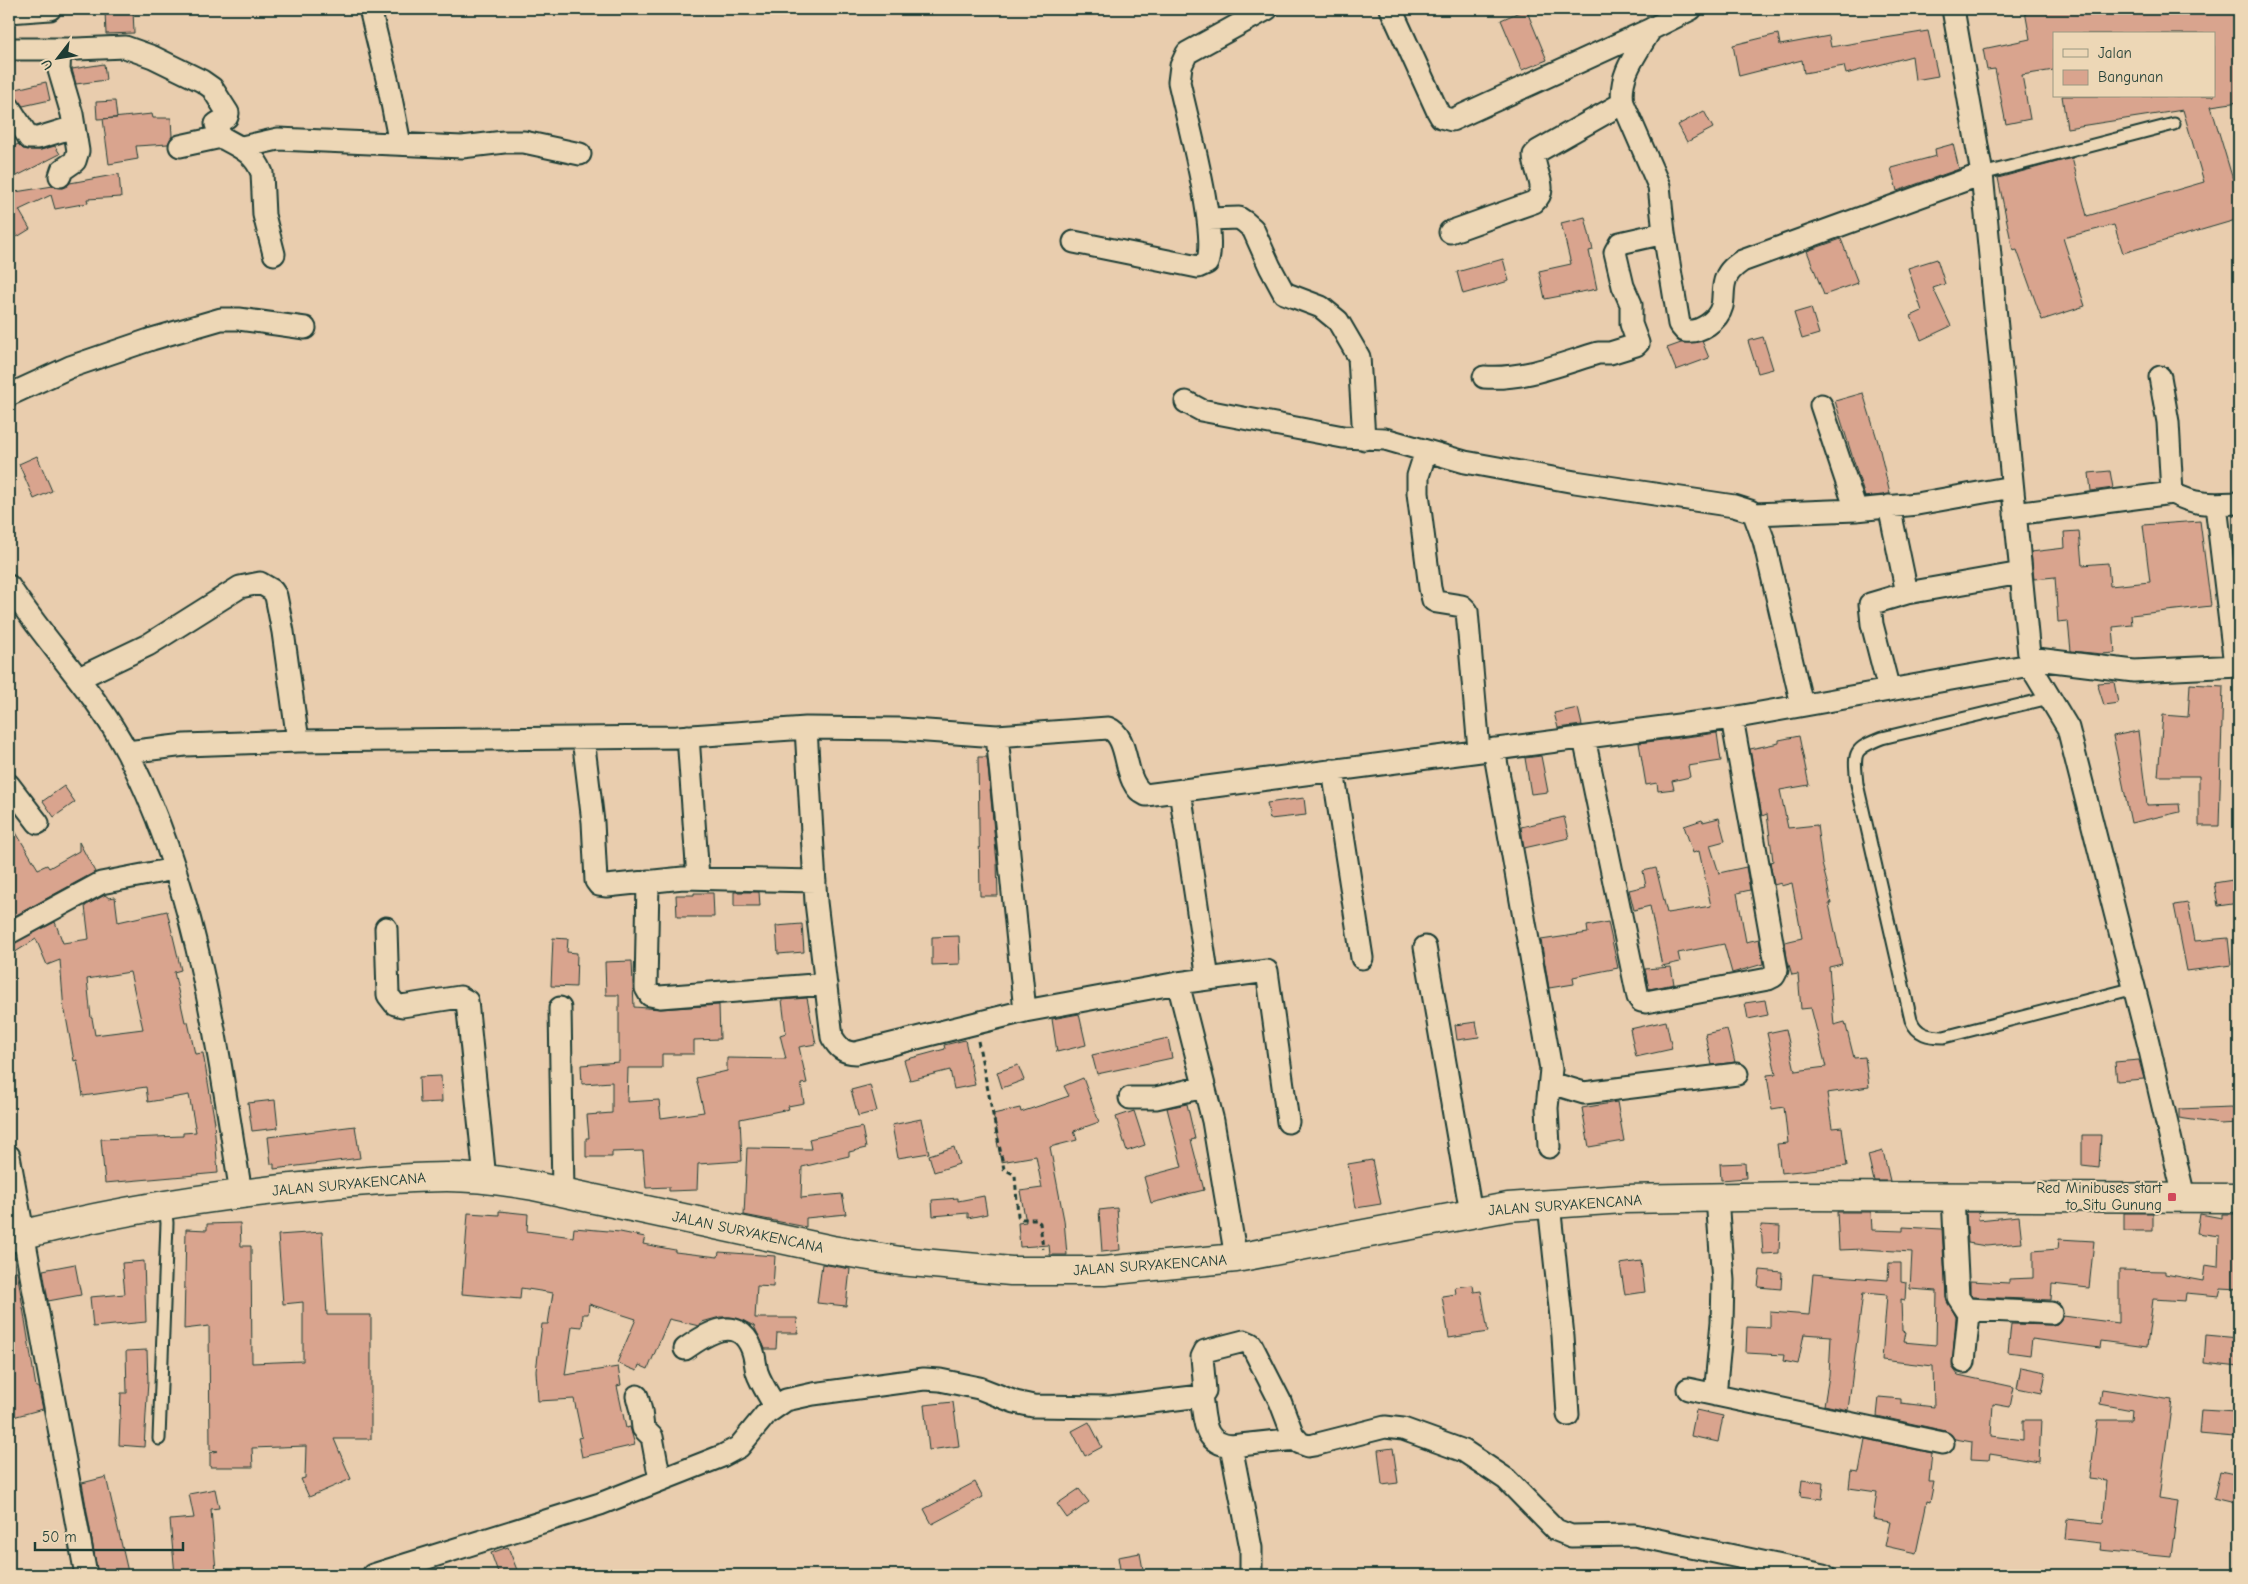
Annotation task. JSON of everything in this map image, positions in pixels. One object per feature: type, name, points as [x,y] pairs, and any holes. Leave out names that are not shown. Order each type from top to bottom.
[{"type":"street","points":[[9,12],[50,9]]},
{"type":"street","points":[[370,9],[388,83],[400,144]]},
{"type":"street","points":[[1074,242],[1198,267],[1207,263],[1211,254],[1208,220],[1179,82],[1179,73],[1187,53],[1236,16],[1267,9]]},
{"type":"street","points":[[1391,9],[1437,110],[1441,116],[1452,120],[1651,30],[1691,9]]},
{"type":"street","points":[[1953,9],[1982,174],[2030,661],[2049,698],[2068,728],[2135,988],[2184,1197]]},
{"type":"street","points":[[1651,30],[1623,77],[1621,91],[1623,103],[1659,186],[1664,233],[1679,324],[1685,331],[1690,332],[1707,325],[1718,316],[1722,306],[1726,277],[1742,261],[1982,174]]},
{"type":"street","points":[[9,49],[125,47],[140,51],[202,80],[212,88],[228,112],[221,126],[180,146]]},
{"type":"street","points":[[60,49],[59,70],[78,143],[75,161],[62,170],[60,176]]},
{"type":"street","points":[[1450,232],[1534,202],[1540,196],[1542,189],[1534,162],[1534,155],[1623,103]]},
{"type":"street","points":[[9,107],[29,138],[38,138],[74,127]]},
{"type":"street","points":[[221,126],[256,162],[262,173],[264,215],[274,254]]},
{"type":"street","points":[[242,146],[278,140],[462,147],[504,142],[524,142],[580,154]]},
{"type":"street","points":[[1208,220],[1240,218],[1253,229],[1270,268],[1284,293],[1321,307],[1338,320],[1359,357],[1364,439]]},
{"type":"street","points":[[1484,377],[1501,378],[1522,375],[1598,353],[1610,354],[1636,346],[1638,343],[1632,324],[1631,304],[1623,286],[1615,252],[1620,243],[1664,233]]},
{"type":"street","points":[[9,395],[70,367],[152,339],[220,319],[239,319],[305,328]]},
{"type":"street","points":[[2160,376],[2168,422],[2172,493]]},
{"type":"street","points":[[1186,402],[1201,410],[1343,437],[1385,439],[1464,462],[1575,482],[1734,506],[1750,511],[1754,514],[1764,540],[1802,705]]},
{"type":"street","points":[[1821,405],[1856,510]]},
{"type":"street","points":[[1426,451],[1418,476],[1418,493],[1431,596],[1437,602],[1462,606],[1467,611],[1486,749],[1551,1069],[1547,1108],[1549,1148]]},
{"type":"street","points":[[1754,514],[1856,510],[1917,504],[2012,487]]},
{"type":"street","points":[[2015,514],[2172,493],[2188,502],[2216,505],[2239,503]]},
{"type":"street","points":[[127,752],[184,745],[298,741],[688,736],[806,728],[899,729],[997,736],[1108,728],[1118,734],[1138,791],[1146,796],[1486,749],[1732,718],[1889,690],[2030,661],[2134,671],[2237,665],[2216,505]]},
{"type":"street","points":[[1889,506],[1907,593]]},
{"type":"street","points":[[1889,690],[1872,624],[1869,610],[1870,604],[1907,593],[2021,573]]},
{"type":"street","points":[[79,678],[148,645],[240,587],[260,584],[272,590],[276,596],[283,632],[298,741]]},
{"type":"street","points":[[11,595],[79,678],[106,716],[127,752],[148,796],[174,869],[193,934],[216,1038],[241,1193]]},
{"type":"street","points":[[1584,738],[1638,997],[1646,1002],[1768,979],[1774,976],[1777,970],[1732,718]]},
{"type":"street","points":[[806,728],[815,881],[826,984],[832,1036],[842,1050],[848,1053],[856,1053],[1025,1011],[1178,983],[1266,971],[1288,1122]]},
{"type":"street","points":[[688,736],[698,878]]},
{"type":"street","points":[[997,736],[1025,1011]]},
{"type":"street","points":[[583,738],[593,822],[596,881],[599,885],[607,886],[698,878],[815,881]]},
{"type":"street","points":[[1333,770],[1362,958]]},
{"type":"street","points":[[9,785],[38,823]]},
{"type":"street","points":[[1180,791],[1208,979]]},
{"type":"street","points":[[9,933],[102,883],[174,869]]},
{"type":"street","points":[[648,881],[646,988],[650,995],[660,997],[826,984]]},
{"type":"street","points":[[386,928],[388,996],[395,1004],[402,1006],[460,997],[467,1002],[485,1179]]},
{"type":"street","points":[[1425,948],[1471,1213]]},
{"type":"street","points":[[1178,983],[1220,1158],[1236,1258]]},
{"type":"street","points":[[560,1008],[563,1192]]},
{"type":"street","points":[[1551,1083],[1584,1093],[1737,1074]]},
{"type":"street","points":[[1130,1098],[1156,1098],[1204,1087]]},
{"type":"street","points":[[9,1156],[16,1236],[86,1575]]},
{"type":"street","name":"JALAN SURYAKENCANA","points":[[16,1236],[241,1193],[381,1179],[448,1177],[485,1179],[563,1192],[832,1250],[900,1261],[1011,1271],[1104,1271],[1236,1258],[1508,1207],[1623,1199],[2239,1198]]},
{"type":"street","points":[[1952,1197],[1958,1298],[1968,1309],[1969,1314],[1964,1362]]},
{"type":"street","points":[[1715,1395],[1722,1322],[1723,1281],[1717,1198]]},
{"type":"street","points":[[1549,1204],[1563,1336],[1568,1415]]},
{"type":"street","points":[[1968,1309],[2052,1313]]},
{"type":"street","points":[[685,1349],[718,1330],[727,1328],[739,1333],[752,1348],[761,1382],[775,1406]]},
{"type":"street","points":[[373,1575],[600,1504],[722,1456],[739,1447],[775,1406],[786,1400],[813,1394],[924,1380],[940,1380],[979,1388],[1015,1402],[1033,1406],[1110,1407],[1201,1396],[1205,1391],[1202,1357],[1205,1351],[1246,1341],[1250,1344],[1280,1401],[1296,1439]]},
{"type":"street","points":[[1688,1389],[1943,1443]]},
{"type":"street","points":[[637,1396],[642,1411],[643,1428],[652,1437],[660,1480]]},
{"type":"street","points":[[1201,1396],[1207,1432],[1212,1440],[1220,1445],[1231,1446],[1296,1439],[1308,1446],[1385,1427],[1403,1429],[1464,1451],[1506,1479],[1556,1530],[1564,1534],[1586,1536],[1634,1535],[1824,1575]]},
{"type":"street","points":[[1231,1446],[1251,1548],[1251,1575]]},
{"type":"lane","points":[[1982,174],[2174,124]]},
{"type":"lane","points":[[2049,698],[1882,738],[1862,746],[1858,750],[1855,760],[1857,784],[1911,1020],[1914,1028],[1922,1034],[1944,1037],[2135,988]]},
{"type":"lane","points":[[160,1439],[167,1223],[165,1206]]},
{"type":"path","points":[[975,1024],[1004,1169],[1015,1175],[1018,1216],[1022,1219],[1036,1219],[1040,1223],[1045,1271]]},
{"type":"building","points":[[1526,9],[1547,60],[1522,70],[1501,20]]},
{"type":"building","points":[[2037,9],[2233,9],[2239,48],[2239,102],[2211,106],[2239,200],[2239,219],[2123,253],[2114,225],[2063,238],[2085,306],[2042,320],[2017,250],[2013,251],[1998,178],[2072,158],[2087,216],[2204,182],[2183,110],[2067,128],[2062,98],[2216,98],[2216,32],[2053,32],[2053,70],[2022,75],[2030,119],[2006,124],[1995,69],[1987,70],[1983,49],[2030,39],[2025,11]]},
{"type":"building","points":[[133,10],[134,33],[106,34],[105,11]]},
{"type":"building","points":[[1928,31],[1938,76],[1915,80],[1912,56],[1846,74],[1844,66],[1804,73],[1802,60],[1739,76],[1733,45],[1778,34],[1780,45],[1829,36],[1831,47]]},
{"type":"building","points":[[104,64],[106,80],[76,84],[72,69]]},
{"type":"building","points":[[46,82],[50,100],[23,106],[13,95],[12,90]]},
{"type":"building","points":[[115,101],[117,118],[97,119],[96,102]]},
{"type":"building","points":[[1704,111],[1713,128],[1687,142],[1678,125]]},
{"type":"building","points":[[152,114],[153,118],[171,118],[172,136],[168,144],[136,146],[138,159],[109,164],[103,119]]},
{"type":"building","points":[[18,144],[23,149],[29,150],[41,150],[55,146],[60,154],[9,180],[9,149]]},
{"type":"building","points":[[1953,144],[1959,169],[1897,191],[1891,168],[1936,156],[1935,149]]},
{"type":"building","points":[[119,174],[121,197],[87,199],[88,203],[55,209],[51,195],[19,210],[30,229],[17,237],[14,232],[9,234],[9,193],[53,186],[62,188],[70,183]]},
{"type":"building","points":[[1585,217],[1593,250],[1589,251],[1597,289],[1545,299],[1539,271],[1571,264],[1561,223]]},
{"type":"building","points":[[1841,239],[1858,283],[1824,295],[1807,251]]},
{"type":"building","points":[[1503,259],[1509,281],[1463,294],[1457,272]]},
{"type":"building","points":[[1937,259],[1945,284],[1933,288],[1951,326],[1921,340],[1911,316],[1922,311],[1908,268]]},
{"type":"building","points":[[1811,308],[1819,334],[1802,339],[1794,313]]},
{"type":"building","points":[[1763,337],[1773,369],[1758,373],[1748,341]]},
{"type":"building","points":[[1702,341],[1709,358],[1676,370],[1667,348],[1681,343]]},
{"type":"building","points":[[1863,393],[1878,442],[1890,494],[1865,497],[1835,401]]},
{"type":"building","points":[[37,456],[52,491],[34,499],[19,464]]},
{"type":"building","points":[[2110,471],[2113,488],[2091,491],[2089,473]]},
{"type":"building","points":[[2200,521],[2211,606],[2131,615],[2132,625],[2113,627],[2115,653],[2102,654],[2071,651],[2068,621],[2058,622],[2055,577],[2034,579],[2031,552],[2065,548],[2064,532],[2079,531],[2082,565],[2108,563],[2110,586],[2150,582],[2143,525]]},
{"type":"building","points":[[2114,682],[2118,703],[2104,705],[2097,683]]},
{"type":"building","points":[[2190,684],[2223,686],[2219,826],[2199,826],[2199,776],[2158,776],[2163,715],[2188,717]]},
{"type":"building","points":[[1578,708],[1582,725],[1558,728],[1554,713]]},
{"type":"building","points":[[2138,731],[2147,805],[2179,804],[2180,812],[2131,823],[2113,736]]},
{"type":"building","points":[[1717,733],[1721,761],[1688,766],[1690,777],[1672,781],[1674,789],[1658,791],[1657,783],[1646,785],[1639,743]]},
{"type":"building","points":[[1799,736],[1809,785],[1780,790],[1788,828],[1817,825],[1822,864],[1831,904],[1829,904],[1842,964],[1829,967],[1834,1025],[1845,1022],[1854,1058],[1865,1057],[1869,1087],[1827,1093],[1832,1128],[1842,1127],[1847,1166],[1781,1173],[1777,1144],[1788,1143],[1784,1107],[1772,1109],[1767,1075],[1776,1074],[1767,1033],[1786,1029],[1795,1071],[1826,1067],[1811,1008],[1801,1009],[1798,974],[1792,975],[1787,958],[1785,942],[1802,938],[1792,883],[1781,886],[1781,883],[1774,885],[1770,862],[1773,861],[1767,814],[1762,816],[1750,749],[1779,743],[1779,740]]},
{"type":"building","points":[[1541,756],[1548,792],[1531,794],[1525,758]]},
{"type":"building","points":[[978,757],[987,757],[997,863],[998,896],[980,896]]},
{"type":"building","points":[[64,786],[75,802],[54,817],[43,801]]},
{"type":"building","points":[[1304,798],[1306,815],[1270,819],[1267,803]]},
{"type":"building","points":[[1564,817],[1569,838],[1524,848],[1521,827]]},
{"type":"building","points":[[1719,818],[1725,841],[1710,845],[1719,873],[1746,867],[1750,890],[1737,893],[1746,942],[1759,939],[1763,964],[1732,973],[1724,944],[1678,953],[1680,962],[1662,966],[1650,906],[1634,910],[1629,890],[1646,886],[1643,871],[1656,868],[1667,913],[1711,906],[1699,851],[1693,853],[1684,826],[1702,820],[1703,822]]},
{"type":"building","points":[[9,821],[38,869],[47,865],[49,868],[79,851],[79,842],[95,872],[9,919]]},
{"type":"building","points":[[2239,879],[2239,903],[2218,906],[2214,883]]},
{"type":"building","points":[[734,892],[759,892],[760,906],[734,906]]},
{"type":"building","points":[[694,893],[713,893],[714,917],[677,917],[676,895],[694,895]]},
{"type":"building","points":[[105,895],[109,898],[115,897],[118,922],[167,911],[181,970],[174,972],[185,1022],[188,1022],[195,1054],[203,1053],[215,1123],[218,1173],[105,1183],[101,1139],[183,1136],[183,1133],[196,1132],[189,1095],[148,1102],[146,1087],[83,1096],[77,1060],[74,1061],[64,1011],[60,960],[47,965],[36,939],[9,956],[9,945],[55,922],[63,943],[89,939],[85,906]],"holes":[[[130,972],[143,1029],[95,1035],[91,1018],[87,979]]]},
{"type":"building","points":[[2188,903],[2195,941],[2228,938],[2231,965],[2187,971],[2174,905]]},
{"type":"building","points":[[1608,922],[1618,968],[1573,977],[1574,984],[1549,988],[1541,940],[1588,933],[1587,926]]},
{"type":"building","points":[[802,924],[804,952],[778,954],[776,926]]},
{"type":"building","points":[[959,936],[960,964],[932,965],[932,937]]},
{"type":"building","points":[[553,938],[568,939],[567,952],[577,953],[576,987],[551,986]]},
{"type":"building","points":[[632,961],[634,1007],[661,1009],[719,1005],[720,1039],[694,1040],[694,1054],[662,1054],[662,1068],[628,1068],[627,1102],[659,1100],[661,1118],[704,1112],[696,1078],[727,1071],[727,1058],[786,1059],[780,1035],[786,1033],[782,1000],[807,998],[816,1044],[799,1047],[807,1083],[801,1084],[804,1103],[788,1106],[789,1109],[740,1119],[742,1161],[698,1164],[697,1190],[669,1191],[669,1187],[646,1188],[643,1151],[612,1152],[612,1157],[586,1157],[586,1138],[589,1138],[587,1115],[612,1113],[612,1082],[582,1084],[581,1065],[619,1062],[619,995],[606,995],[605,962]]},
{"type":"building","points":[[1671,967],[1674,984],[1649,989],[1645,969]]},
{"type":"building","points":[[1765,1000],[1768,1015],[1748,1019],[1745,1003]]},
{"type":"building","points":[[1079,1014],[1086,1045],[1057,1052],[1052,1019]]},
{"type":"building","points":[[1666,1021],[1672,1049],[1636,1057],[1630,1029]]},
{"type":"building","points":[[1476,1022],[1479,1037],[1457,1040],[1455,1025]]},
{"type":"building","points":[[1727,1029],[1735,1062],[1712,1065],[1705,1034]]},
{"type":"building","points":[[1168,1038],[1172,1058],[1097,1074],[1092,1055]]},
{"type":"building","points":[[965,1040],[975,1085],[954,1089],[950,1070],[910,1080],[904,1060],[945,1049],[944,1045]]},
{"type":"building","points":[[2139,1060],[2144,1079],[2117,1081],[2115,1062]]},
{"type":"building","points":[[1018,1065],[1024,1080],[1002,1088],[997,1072]]},
{"type":"building","points":[[441,1076],[442,1102],[420,1103],[419,1077]]},
{"type":"building","points":[[1083,1078],[1099,1122],[1074,1131],[1077,1140],[1050,1147],[1064,1220],[1067,1255],[1050,1255],[1049,1245],[1020,1247],[1018,1223],[1026,1222],[1020,1191],[1042,1188],[1036,1156],[1001,1162],[997,1141],[999,1140],[993,1114],[1020,1108],[1021,1112],[1069,1096],[1064,1086]]},
{"type":"building","points":[[870,1085],[877,1111],[858,1116],[851,1090]]},
{"type":"building","points":[[275,1100],[278,1128],[252,1131],[248,1103]]},
{"type":"building","points":[[1617,1102],[1624,1141],[1589,1147],[1582,1108]]},
{"type":"building","points":[[1187,1104],[1195,1139],[1191,1140],[1204,1190],[1151,1203],[1144,1177],[1182,1167],[1167,1108]]},
{"type":"building","points":[[2231,1107],[2239,1109],[2239,1123],[2220,1124],[2179,1118],[2179,1109]]},
{"type":"building","points":[[1134,1111],[1145,1145],[1127,1151],[1116,1117]]},
{"type":"building","points":[[921,1119],[929,1153],[898,1158],[892,1125]]},
{"type":"building","points":[[355,1126],[360,1158],[274,1169],[274,1164],[271,1164],[268,1137]]},
{"type":"building","points":[[862,1127],[866,1148],[849,1152],[849,1156],[802,1167],[801,1198],[842,1194],[846,1214],[806,1218],[806,1227],[744,1215],[747,1148],[811,1149],[809,1139]]},
{"type":"building","points":[[2082,1135],[2101,1135],[2099,1168],[2082,1166]]},
{"type":"building","points":[[954,1147],[959,1164],[934,1172],[929,1155]]},
{"type":"building","points":[[1883,1151],[1890,1181],[1874,1181],[1868,1155]]},
{"type":"building","points":[[1372,1160],[1381,1204],[1356,1208],[1348,1164]]},
{"type":"building","points":[[1745,1163],[1746,1178],[1721,1180],[1720,1164]]},
{"type":"building","points":[[984,1196],[987,1214],[968,1218],[968,1213],[933,1216],[932,1200],[958,1198],[958,1201]]},
{"type":"building","points":[[1117,1208],[1120,1250],[1102,1252],[1099,1210]]},
{"type":"building","points":[[499,1211],[528,1214],[527,1231],[573,1237],[574,1228],[620,1232],[645,1237],[643,1244],[675,1250],[675,1252],[718,1257],[719,1252],[775,1256],[773,1287],[757,1286],[755,1318],[797,1318],[798,1333],[777,1333],[776,1349],[765,1349],[754,1326],[742,1320],[720,1317],[702,1322],[699,1326],[669,1319],[648,1369],[639,1365],[637,1371],[617,1363],[636,1319],[589,1304],[588,1314],[583,1314],[582,1327],[572,1326],[565,1375],[618,1367],[621,1385],[617,1386],[626,1428],[630,1427],[635,1445],[582,1457],[578,1438],[582,1437],[574,1399],[538,1401],[536,1371],[542,1324],[548,1324],[553,1293],[521,1288],[520,1299],[462,1294],[468,1213],[499,1215]]},
{"type":"building","points":[[1837,1212],[1871,1212],[1872,1230],[1903,1231],[1903,1227],[1942,1229],[1946,1298],[1956,1317],[1952,1367],[1958,1375],[2014,1387],[2010,1407],[1993,1404],[1991,1436],[2023,1440],[2023,1420],[2041,1420],[2039,1462],[1990,1454],[1989,1460],[1971,1459],[1972,1442],[1955,1439],[1946,1431],[1877,1416],[1879,1397],[1901,1399],[1901,1403],[1934,1407],[1933,1366],[1882,1360],[1887,1295],[1863,1293],[1848,1410],[1824,1405],[1829,1376],[1831,1336],[1804,1334],[1798,1364],[1783,1361],[1784,1355],[1746,1353],[1747,1327],[1770,1328],[1770,1312],[1809,1315],[1813,1274],[1888,1280],[1889,1263],[1901,1263],[1901,1281],[1906,1282],[1905,1300],[1901,1299],[1902,1331],[1905,1332],[1903,1342],[1936,1345],[1937,1291],[1910,1289],[1912,1252],[1863,1249],[1839,1250]]},
{"type":"building","points":[[1966,1212],[1979,1212],[1978,1220],[2019,1216],[2022,1243],[1986,1246],[1968,1243]]},
{"type":"building","points":[[2124,1213],[2153,1213],[2153,1231],[2124,1231]]},
{"type":"building","points":[[2200,1214],[2222,1218],[2222,1214],[2239,1214],[2239,1289],[2221,1288],[2219,1296],[2186,1293],[2185,1301],[2153,1299],[2147,1347],[2101,1341],[2100,1348],[2032,1339],[2030,1355],[2008,1352],[2011,1324],[2051,1325],[2057,1324],[2063,1316],[2119,1323],[2119,1270],[2165,1271],[2165,1274],[2203,1281],[2205,1265],[2218,1267],[2219,1236],[2197,1233]]},
{"type":"building","points":[[240,1223],[241,1246],[251,1246],[252,1363],[303,1361],[303,1302],[283,1304],[278,1235],[322,1232],[327,1315],[371,1315],[371,1439],[334,1439],[351,1479],[309,1497],[301,1479],[305,1478],[306,1446],[252,1448],[253,1467],[210,1467],[210,1453],[218,1451],[210,1450],[209,1326],[184,1329],[186,1229],[207,1230],[207,1224]]},
{"type":"building","points":[[1761,1225],[1780,1226],[1779,1253],[1763,1254]]},
{"type":"building","points":[[2059,1239],[2094,1241],[2089,1288],[2052,1284],[2051,1300],[1973,1297],[1970,1293],[1970,1281],[2009,1283],[2009,1279],[2033,1278],[2033,1251],[2058,1249]]},
{"type":"building","points":[[144,1261],[146,1322],[93,1327],[90,1297],[125,1294],[122,1263]]},
{"type":"building","points":[[1641,1261],[1645,1292],[1625,1295],[1620,1264]]},
{"type":"building","points":[[75,1264],[81,1295],[48,1301],[43,1270]]},
{"type":"building","points":[[822,1264],[850,1269],[846,1306],[817,1303]]},
{"type":"building","points":[[1760,1270],[1782,1272],[1781,1289],[1758,1287]]},
{"type":"building","points":[[17,1271],[36,1387],[38,1387],[43,1409],[13,1417],[9,1400],[9,1395],[11,1394],[9,1376],[9,1272]]},
{"type":"building","points":[[1473,1285],[1474,1292],[1481,1291],[1488,1332],[1449,1338],[1442,1296],[1456,1294],[1455,1287]]},
{"type":"building","points":[[2206,1335],[2239,1338],[2239,1367],[2204,1363]]},
{"type":"building","points":[[147,1350],[148,1381],[144,1447],[119,1445],[121,1393],[127,1393],[126,1351]]},
{"type":"building","points":[[2021,1367],[2046,1372],[2042,1393],[2017,1388]]},
{"type":"building","points":[[2102,1389],[2172,1400],[2159,1498],[2178,1501],[2171,1557],[2100,1550],[2101,1543],[2065,1539],[2067,1519],[2103,1523],[2107,1481],[2090,1479],[2097,1420],[2131,1420],[2132,1410],[2100,1404]]},
{"type":"building","points":[[953,1402],[959,1446],[929,1450],[924,1405]]},
{"type":"building","points":[[1696,1410],[1723,1416],[1718,1442],[1691,1436]]},
{"type":"building","points":[[2201,1410],[2236,1412],[2234,1437],[2199,1434]]},
{"type":"building","points":[[1089,1422],[1102,1447],[1085,1456],[1072,1431]]},
{"type":"building","points":[[1865,1439],[1932,1453],[1929,1482],[1934,1482],[1930,1502],[1927,1501],[1916,1553],[1885,1546],[1890,1522],[1873,1519],[1877,1492],[1849,1488],[1851,1471],[1859,1472]]},
{"type":"building","points":[[1393,1448],[1398,1483],[1382,1485],[1378,1450]]},
{"type":"building","points":[[2220,1471],[2239,1475],[2239,1504],[2214,1498]]},
{"type":"building","points":[[106,1477],[128,1572],[126,1573],[127,1575],[98,1575],[82,1483]]},
{"type":"building","points":[[1802,1480],[1824,1483],[1822,1499],[1800,1496]]},
{"type":"building","points":[[975,1482],[983,1497],[932,1524],[924,1509]]},
{"type":"building","points":[[215,1489],[219,1508],[211,1509],[216,1571],[175,1575],[170,1520],[194,1518],[189,1494]]},
{"type":"building","points":[[1079,1489],[1089,1502],[1067,1518],[1057,1504]]},
{"type":"building","points":[[508,1547],[519,1575],[499,1575],[491,1553]]},
{"type":"building","points":[[1140,1553],[1144,1575],[1121,1575],[1118,1557]]},
{"type":"place","name":"Red Minibuses start to Situ Gunung","points":[[2172,1197]]}]
